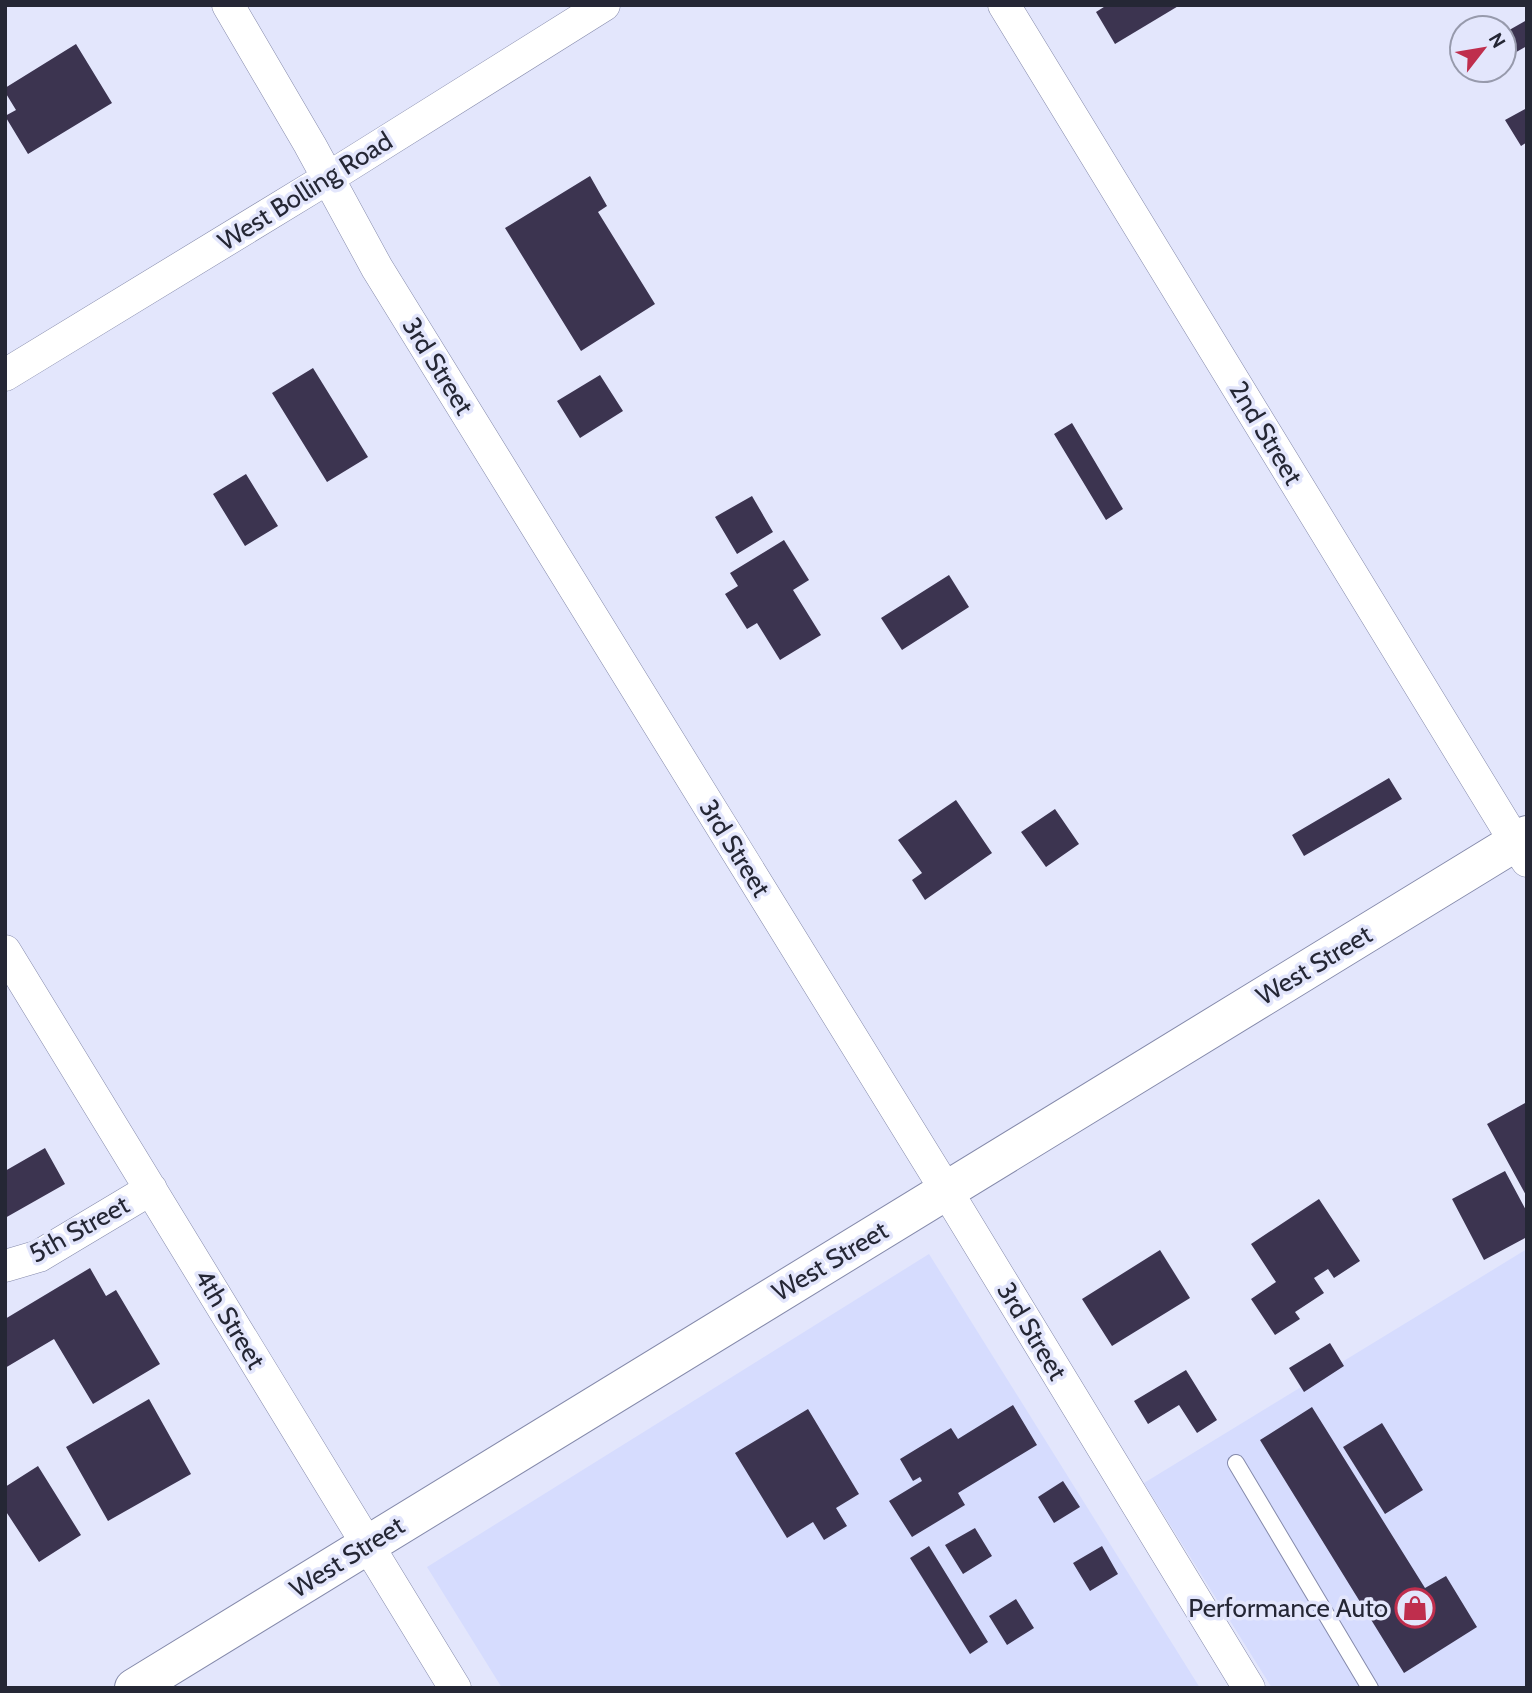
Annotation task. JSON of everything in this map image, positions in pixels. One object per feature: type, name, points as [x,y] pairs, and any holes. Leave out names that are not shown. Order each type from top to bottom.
[{"type":"street","name":"3rd Street","points":[[228,5],[377,268],[946,1190],[1249,1688]]},
{"type":"street","name":"West Bolling Road","points":[[5,375],[328,178],[604,5]]},
{"type":"street","name":"2nd Street","points":[[1004,5],[1523,846]]},
{"type":"street","name":"West Street","points":[[134,1688],[946,1190],[1523,846]]},
{"type":"street","name":"4th Street","points":[[5,951],[455,1688]]},
{"type":"street","name":"5th Street","points":[[5,1266],[39,1256],[151,1189]]},
{"type":"lane","points":[[1236,1463],[1370,1688]]},
{"type":"shaded area","points":[[1527,1249],[1527,1688],[1272,1688],[1144,1483]]},
{"type":"shaded area","points":[[929,1254],[1200,1688],[502,1688],[427,1567]]},
{"type":"building","points":[[1107,5],[1180,5],[1115,44],[1096,12]]},
{"type":"building","points":[[1527,20],[1527,46],[1518,51],[1518,25]]},
{"type":"building","points":[[76,44],[112,103],[28,154],[5,116],[16,110],[5,88]]},
{"type":"building","points":[[1527,108],[1527,142],[1521,146],[1505,120]]},
{"type":"building","points":[[590,176],[607,206],[598,212],[655,304],[581,351],[505,228]]},
{"type":"building","points":[[313,368],[368,457],[327,482],[272,393]]},
{"type":"building","points":[[600,375],[623,411],[580,438],[557,401]]},
{"type":"building","points":[[1072,423],[1123,509],[1106,520],[1054,434]]},
{"type":"building","points":[[246,474],[278,526],[245,546],[213,494]]},
{"type":"building","points":[[752,496],[773,532],[737,554],[715,517]]},
{"type":"building","points":[[784,540],[809,580],[793,590],[821,635],[780,660],[757,623],[747,629],[725,594],[738,586],[730,573]]},
{"type":"building","points":[[949,575],[969,607],[902,650],[881,618]]},
{"type":"building","points":[[1389,778],[1402,799],[1304,856],[1292,835]]},
{"type":"building","points":[[956,800],[992,853],[925,900],[912,880],[922,873],[898,840]]},
{"type":"building","points":[[1055,809],[1079,844],[1046,867],[1021,832]]},
{"type":"building","points":[[1527,1102],[1527,1197],[1487,1124]]},
{"type":"building","points":[[45,1148],[65,1184],[5,1218],[5,1171]]},
{"type":"building","points":[[1505,1171],[1527,1212],[1527,1237],[1484,1260],[1452,1199]]},
{"type":"building","points":[[1319,1199],[1360,1261],[1334,1278],[1328,1269],[1314,1278],[1324,1293],[1295,1312],[1300,1319],[1275,1335],[1251,1299],[1276,1282],[1251,1244]]},
{"type":"building","points":[[1160,1250],[1190,1298],[1112,1346],[1082,1299]]},
{"type":"building","points":[[90,1268],[106,1296],[116,1290],[160,1364],[93,1404],[54,1339],[5,1368],[5,1319]]},
{"type":"building","points":[[1330,1343],[1344,1366],[1304,1392],[1289,1368]]},
{"type":"building","points":[[1186,1370],[1217,1420],[1197,1433],[1179,1405],[1148,1424],[1134,1401]]},
{"type":"building","points":[[149,1399],[191,1474],[108,1521],[66,1447]]},
{"type":"building","points":[[1013,1405],[1037,1445],[958,1493],[965,1505],[912,1537],[889,1501],[922,1481],[920,1477],[913,1481],[900,1459],[951,1428],[958,1439]]},
{"type":"building","points":[[1312,1407],[1425,1588],[1446,1576],[1477,1627],[1404,1673],[1260,1440]]},
{"type":"building","points":[[808,1409],[859,1494],[836,1508],[847,1526],[824,1540],[813,1522],[787,1538],[735,1453]]},
{"type":"building","points":[[1382,1423],[1423,1490],[1385,1514],[1343,1447]]},
{"type":"building","points":[[38,1466],[81,1535],[39,1562],[5,1510],[5,1487]]},
{"type":"building","points":[[1063,1481],[1080,1507],[1054,1523],[1038,1497]]},
{"type":"building","points":[[975,1528],[992,1556],[963,1574],[945,1545]]},
{"type":"building","points":[[929,1546],[988,1642],[970,1654],[910,1558]]},
{"type":"building","points":[[1102,1546],[1118,1574],[1090,1591],[1073,1563]]},
{"type":"building","points":[[1016,1599],[1034,1628],[1007,1645],[989,1616]]},
{"type":"place","name":"Performance Auto","points":[[1415,1608]]}]
